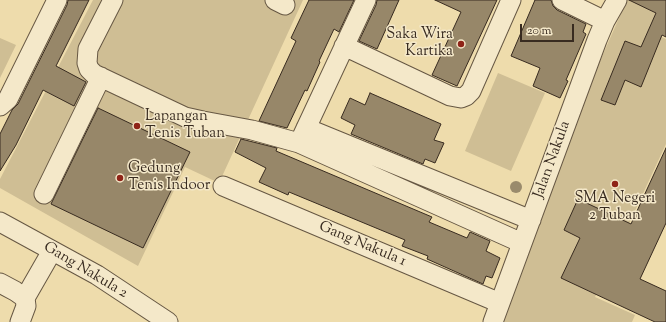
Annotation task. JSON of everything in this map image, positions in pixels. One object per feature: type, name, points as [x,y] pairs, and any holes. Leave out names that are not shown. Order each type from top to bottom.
[{"type":"street","points":[[113,0],[88,50],[87,63],[94,74],[185,117],[252,130],[303,135],[530,220]]},
{"type":"street","points":[[303,135],[366,0]]},
{"type":"street","points":[[344,46],[450,96],[461,98],[466,96],[471,91],[511,0]]},
{"type":"street","points":[[562,0],[605,22]]},
{"type":"street","name":"Jalan Nakula","points":[[493,322],[605,22],[617,0]]},
{"type":"street","points":[[0,106],[8,99],[54,1]]},
{"type":"street","points":[[44,194],[101,77]]},
{"type":"street","points":[[303,135],[522,243]]},
{"type":"street","name":"Gang Nakula 1","points":[[223,186],[500,303]]},
{"type":"street","name":"Gang Nakula 2","points":[[0,222],[107,282],[168,322]]},
{"type":"street","points":[[20,322],[26,306],[25,298],[52,251]]},
{"type":"street","points":[[0,283],[25,298]]},
{"type":"shaded area","name":"Lapangan Tenis Tuban","points":[[93,0],[303,0],[219,183],[185,167],[138,266],[0,188],[0,179]]},
{"type":"shaded area","name":"SMA Negeri 2 Tuban","points":[[627,0],[665,0],[651,32],[666,39],[666,144],[595,297],[635,315],[632,322],[503,322],[596,70]]},
{"type":"shaded area","points":[[0,38],[16,45],[0,78]]},
{"type":"shaded area","points":[[498,73],[545,93],[511,171],[465,151]]},
{"type":"building","points":[[68,0],[89,0],[56,66],[86,82],[74,106],[43,90],[16,145],[0,171],[0,134],[12,110],[18,104],[67,5]]},
{"type":"building","points":[[309,0],[354,0],[339,32],[334,29],[307,91],[305,90],[287,128],[259,121],[296,41],[291,38]]},
{"type":"building","name":"Saka Wira Kartika","points":[[377,0],[399,0],[377,49],[359,41]]},
{"type":"building","name":"Saka Wira Kartika","points":[[435,0],[497,0],[457,86],[432,75],[461,12]]},
{"type":"building","points":[[535,0],[551,0],[553,6],[557,10],[586,24],[583,32],[586,34],[566,80],[568,81],[560,98],[533,86],[540,68],[511,56]]},
{"type":"building","points":[[629,0],[666,0],[666,37],[662,35],[641,87],[625,80],[615,105],[601,100],[625,41],[641,47],[656,13]]},
{"type":"building","points":[[370,93],[441,124],[434,140],[444,143],[435,163],[425,159],[423,164],[351,134],[355,125],[341,118],[350,98],[365,105]]},
{"type":"building","name":"Gedung Tenis Indoor","points":[[98,108],[190,152],[143,248],[51,204]]},
{"type":"building","points":[[241,139],[277,148],[276,151],[432,217],[429,222],[467,238],[470,232],[490,241],[486,251],[500,258],[492,278],[486,276],[483,284],[427,259],[428,256],[402,246],[405,240],[289,192],[288,195],[259,182],[266,168],[235,152]]},
{"type":"building","points":[[666,148],[666,223],[640,279],[666,291],[666,322],[655,322],[561,278],[580,238],[564,230],[578,199],[631,224]]},
{"type":"place","name":"Saka Wira Kartika","points":[[461,44]]},
{"type":"place","name":"Lapangan Tenis Tuban","points":[[137,126]]},
{"type":"place","name":"Gedung Tenis Indoor","points":[[120,178]]},
{"type":"place","name":"SMA Negeri 2 Tuban","points":[[615,184]]}]
